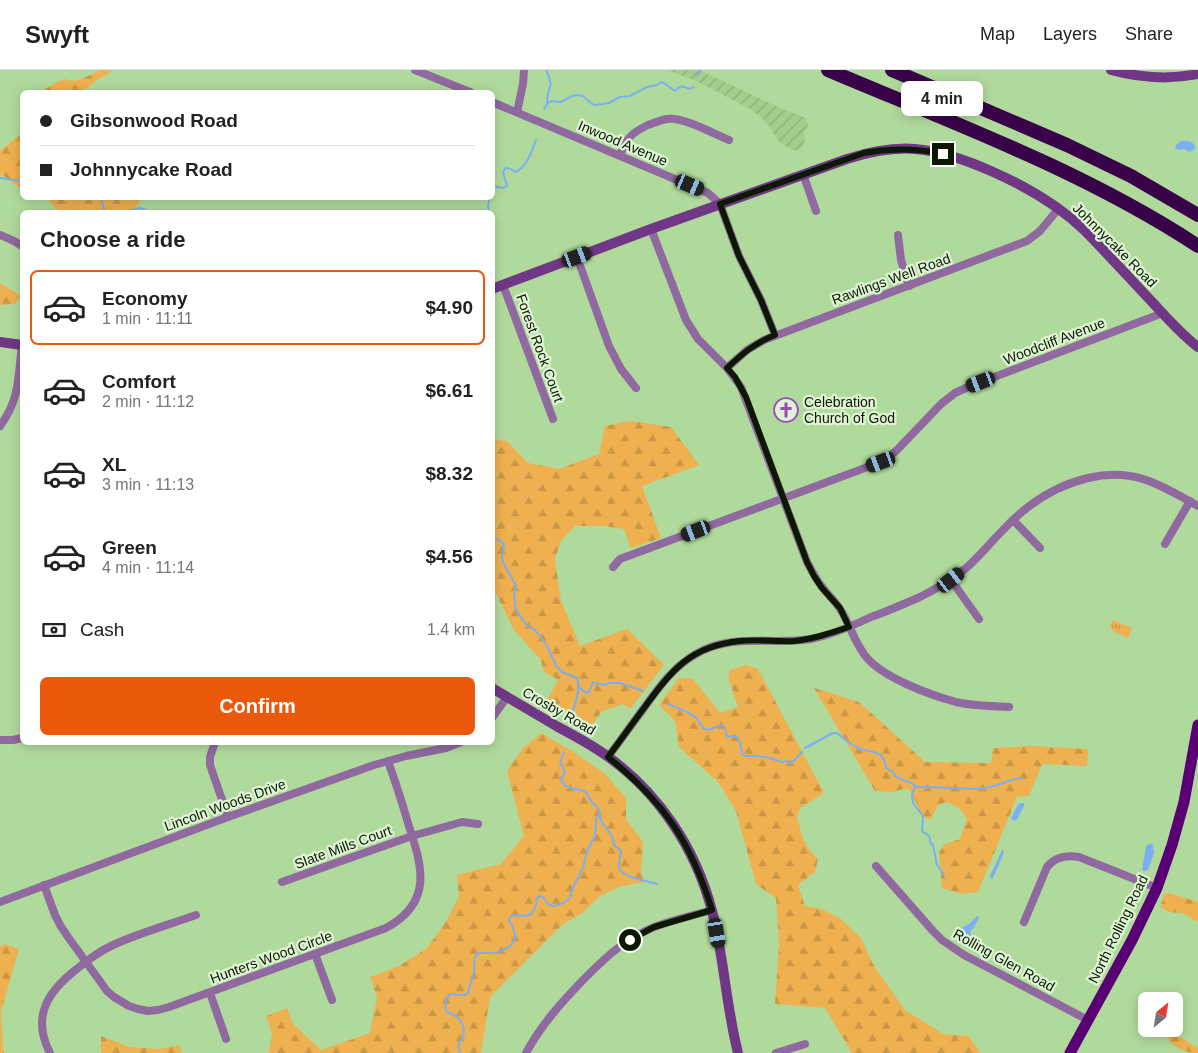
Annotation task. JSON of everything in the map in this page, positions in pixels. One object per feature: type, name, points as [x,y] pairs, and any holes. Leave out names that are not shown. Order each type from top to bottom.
[{"type":"highway","points":[[828,70],[1079,178],[1154,218],[1198,246]]},
{"type":"highway","points":[[892,70],[1067,145],[1131,176],[1198,215]]},
{"type":"main road","name":"North Rolling Road","points":[[1070,1053],[1132,940],[1157,888],[1184,802],[1198,725]]},
{"type":"street","points":[[415,70],[465,90]]},
{"type":"street","points":[[517,112],[524,70]]},
{"type":"street","points":[[1111,70],[1146,77],[1176,77],[1198,74]]},
{"type":"street","name":"Inwood Avenue","points":[[495,103],[708,192],[720,204]]},
{"type":"street","points":[[620,155],[632,134],[666,119],[680,120],[729,140]]},
{"type":"street","name":"Johnnycake Road","points":[[495,288],[651,229],[864,153],[897,149],[928,150],[960,159],[1012,180],[1059,208],[1198,347]]},
{"type":"street","points":[[803,174],[816,211]]},
{"type":"street","points":[[720,204],[739,256],[761,300],[775,335]]},
{"type":"street","name":"Rawlings Well Road","points":[[727,368],[754,345],[775,335],[1027,241],[1040,231],[1059,208]]},
{"type":"street","points":[[651,229],[686,320],[698,339],[735,377],[746,397],[807,562],[814,576],[840,608],[856,642],[868,659],[896,679],[929,693],[956,702],[1009,707]]},
{"type":"street","points":[[898,234],[900,260],[909,286]]},
{"type":"street","points":[[0,235],[20,245]]},
{"type":"street","points":[[577,257],[612,352],[621,369],[636,388]]},
{"type":"street","name":"Forest Rock Court","points":[[503,285],[553,419]]},
{"type":"street","name":"Woodcliff Avenue","points":[[613,567],[620,560],[881,462],[904,443],[941,404],[962,390],[1163,313]]},
{"type":"street","points":[[0,342],[20,345]]},
{"type":"street","points":[[0,426],[15,398],[20,360]]},
{"type":"street","points":[[608,757],[663,682],[674,670],[697,652],[726,643],[742,641],[780,641],[813,638],[849,627],[920,597],[951,580],[967,568],[1026,508],[1052,492],[1075,482],[1115,474],[1140,478],[1164,487],[1198,506]]},
{"type":"street","points":[[1165,544],[1190,501]]},
{"type":"street","points":[[1013,520],[1040,548]]},
{"type":"street","points":[[951,580],[979,619]]},
{"type":"street","name":"Crosby Road","points":[[495,690],[608,757],[650,795],[674,826],[697,866],[712,910],[738,1053]]},
{"type":"street","points":[[495,714],[507,697]]},
{"type":"street","points":[[0,740],[20,738]]},
{"type":"street","points":[[214,745],[210,757],[210,765],[228,817]]},
{"type":"street","name":"Lincoln Woods Drive","points":[[0,902],[388,760],[454,745]]},
{"type":"street","name":"Hunters Wood Circle","points":[[44,885],[60,925],[107,991],[114,997],[138,1009],[158,1010],[210,993],[386,928],[404,916],[416,898],[420,889],[421,878],[418,856],[388,760]]},
{"type":"street","name":"Slate Mills Court","points":[[282,882],[412,836],[462,822],[478,824]]},
{"type":"street","points":[[1024,922],[1047,867],[1050,863],[1063,856],[1079,857],[1157,888]]},
{"type":"street","name":"Rolling Glen Road","points":[[876,866],[933,931],[953,948],[1088,1020]]},
{"type":"street","points":[[526,1053],[558,1006],[618,947],[654,927],[712,910]]},
{"type":"street","points":[[50,1053],[44,1038],[42,1018],[47,1000],[59,984],[86,962],[112,945],[196,915]]},
{"type":"street","points":[[315,954],[332,1000]]},
{"type":"street","points":[[210,993],[226,1039]]},
{"type":"street","points":[[776,1053],[805,1044]]},
{"type":"shaded area","points":[[667,70],[699,70],[806,118],[808,125],[804,133],[805,142],[802,148],[798,151],[780,143],[769,126],[750,109],[694,80]]},
{"type":"green space","points":[[100,70],[112,70],[84,90],[44,90],[65,79],[74,81]]},
{"type":"green space","points":[[20,135],[20,188],[0,175],[0,151]]},
{"type":"green space","points":[[48,200],[141,200],[133,210],[57,210]]},
{"type":"green space","points":[[0,283],[20,295],[15,304],[0,305]]},
{"type":"green space","points":[[630,421],[671,427],[699,465],[642,486],[661,538],[631,548],[624,529],[604,526],[575,526],[561,541],[555,559],[561,601],[580,646],[627,629],[664,665],[630,709],[623,704],[601,712],[592,725],[547,700],[558,680],[543,671],[541,660],[514,630],[495,591],[495,439],[507,441],[528,463],[559,469],[599,454],[605,426]]},
{"type":"green space","points":[[1113,620],[1132,628],[1128,638],[1111,630],[1110,626]]},
{"type":"green space","points":[[746,665],[758,669],[824,793],[800,808],[797,817],[802,836],[809,850],[818,859],[815,872],[798,885],[805,906],[821,909],[840,918],[861,938],[874,966],[905,1010],[943,1034],[968,1036],[981,1053],[852,1053],[825,1008],[775,1004],[779,943],[776,898],[756,884],[736,811],[718,782],[679,747],[675,721],[659,705],[679,678],[693,679],[720,713],[738,707],[728,677],[730,670]]},
{"type":"green space","points":[[814,688],[859,702],[925,762],[991,763],[993,748],[1033,746],[1088,749],[1087,766],[1042,764],[1029,796],[1017,797],[978,892],[962,894],[942,888],[939,852],[945,844],[960,839],[967,819],[959,808],[947,802],[938,805],[931,819],[925,818],[909,788],[891,792],[875,791]]},
{"type":"green space","points":[[541,733],[604,773],[626,798],[626,819],[643,842],[641,872],[645,882],[621,886],[600,896],[582,913],[562,925],[490,997],[481,1053],[269,1053],[272,1033],[266,1016],[287,1008],[293,1024],[321,1050],[370,1033],[377,997],[370,977],[399,966],[426,949],[444,925],[459,897],[457,875],[501,864],[524,836],[507,771],[523,748]]},
{"type":"green space","points":[[1165,893],[1198,902],[1198,922],[1182,913],[1169,912],[1160,907]]},
{"type":"green space","points":[[5,944],[19,949],[1,1012],[4,1053],[0,1053],[0,947]]},
{"type":"green space","points":[[101,1036],[129,1047],[159,1049],[179,1045],[182,1053],[101,1053]]},
{"type":"green space","points":[[1168,1038],[1182,1038],[1198,1048],[1198,1053],[1188,1052],[1172,1043]]},
{"type":"water","points":[[1181,141],[1191,142],[1194,144],[1195,149],[1190,152],[1175,148]]},
{"type":"water","points":[[1021,803],[1024,803],[1024,806],[1016,821],[1012,820],[1011,818]]},
{"type":"water","points":[[1149,844],[1153,845],[1154,853],[1148,870],[1144,871],[1142,870],[1146,846]]},
{"type":"water","points":[[1002,850],[1004,851],[1003,855],[992,880],[990,876]]},
{"type":"water","points":[[977,916],[979,918],[970,932],[969,939],[962,937],[958,933],[960,929]]},
{"type":"waterway","points":[[546,70],[550,78],[547,103]]},
{"type":"waterway","points":[[697,76],[701,70]]},
{"type":"waterway","points":[[544,109],[551,101],[561,102],[577,95],[583,96],[592,104],[609,103],[661,82],[675,91],[682,86],[690,89],[694,87]]},
{"type":"waterway","points":[[495,186],[504,188],[507,186],[503,172],[506,168],[516,172],[520,169],[529,158],[536,140]]},
{"type":"waterway","points":[[0,178],[20,181]]},
{"type":"waterway","points":[[102,200],[104,210]]},
{"type":"waterway","points":[[489,200],[489,210]]},
{"type":"waterway","points":[[132,210],[139,208],[146,210]]},
{"type":"waterway","points":[[495,539],[504,545],[503,562],[516,586],[514,595],[516,610],[547,646],[557,667],[562,672],[577,678],[578,691],[572,714]]},
{"type":"waterway","points":[[579,687],[586,693],[589,692],[593,682],[605,685],[620,683],[643,691]]},
{"type":"waterway","points":[[668,704],[691,714],[705,729],[723,726],[728,737],[737,737],[742,754],[745,756],[770,758],[781,762],[787,761],[791,764],[802,752]]},
{"type":"waterway","points":[[805,748],[833,733],[837,733],[860,749],[878,753],[883,758],[886,768],[893,772],[896,777],[919,787],[977,789],[1022,778]]},
{"type":"waterway","points":[[461,1053],[458,1048],[464,1034],[463,1026],[457,1017],[446,1011],[447,998],[450,994],[464,995],[468,993],[474,974],[474,960],[478,953],[496,953],[513,943],[515,934],[509,921],[510,917],[513,915],[528,916],[532,913],[537,898],[540,896],[549,905],[555,906],[569,899],[583,868],[587,851],[595,836],[596,819],[600,814],[598,808],[586,792],[567,787],[562,782],[561,778],[565,771],[560,763],[564,752]]},
{"type":"waterway","points":[[915,786],[912,795],[913,803],[923,816],[922,831],[929,836],[937,865],[944,875]]},
{"type":"waterway","points":[[600,815],[601,820],[612,836],[614,845],[621,851],[619,866],[621,871],[630,877],[657,884]]},
{"type":"place","name":"Celebration Church of God","points":[[786,410]]},
{"type":"route","points":[[630,940],[654,927],[712,910],[697,866],[674,826],[650,795],[608,757],[663,682],[674,670],[697,652],[726,643],[742,641],[794,641],[813,638],[849,627],[840,608],[822,588],[807,562],[746,397],[735,377],[727,368],[754,345],[775,335],[761,300],[739,256],[720,204],[864,153],[880,150],[912,149],[928,150],[943,154]]}]
